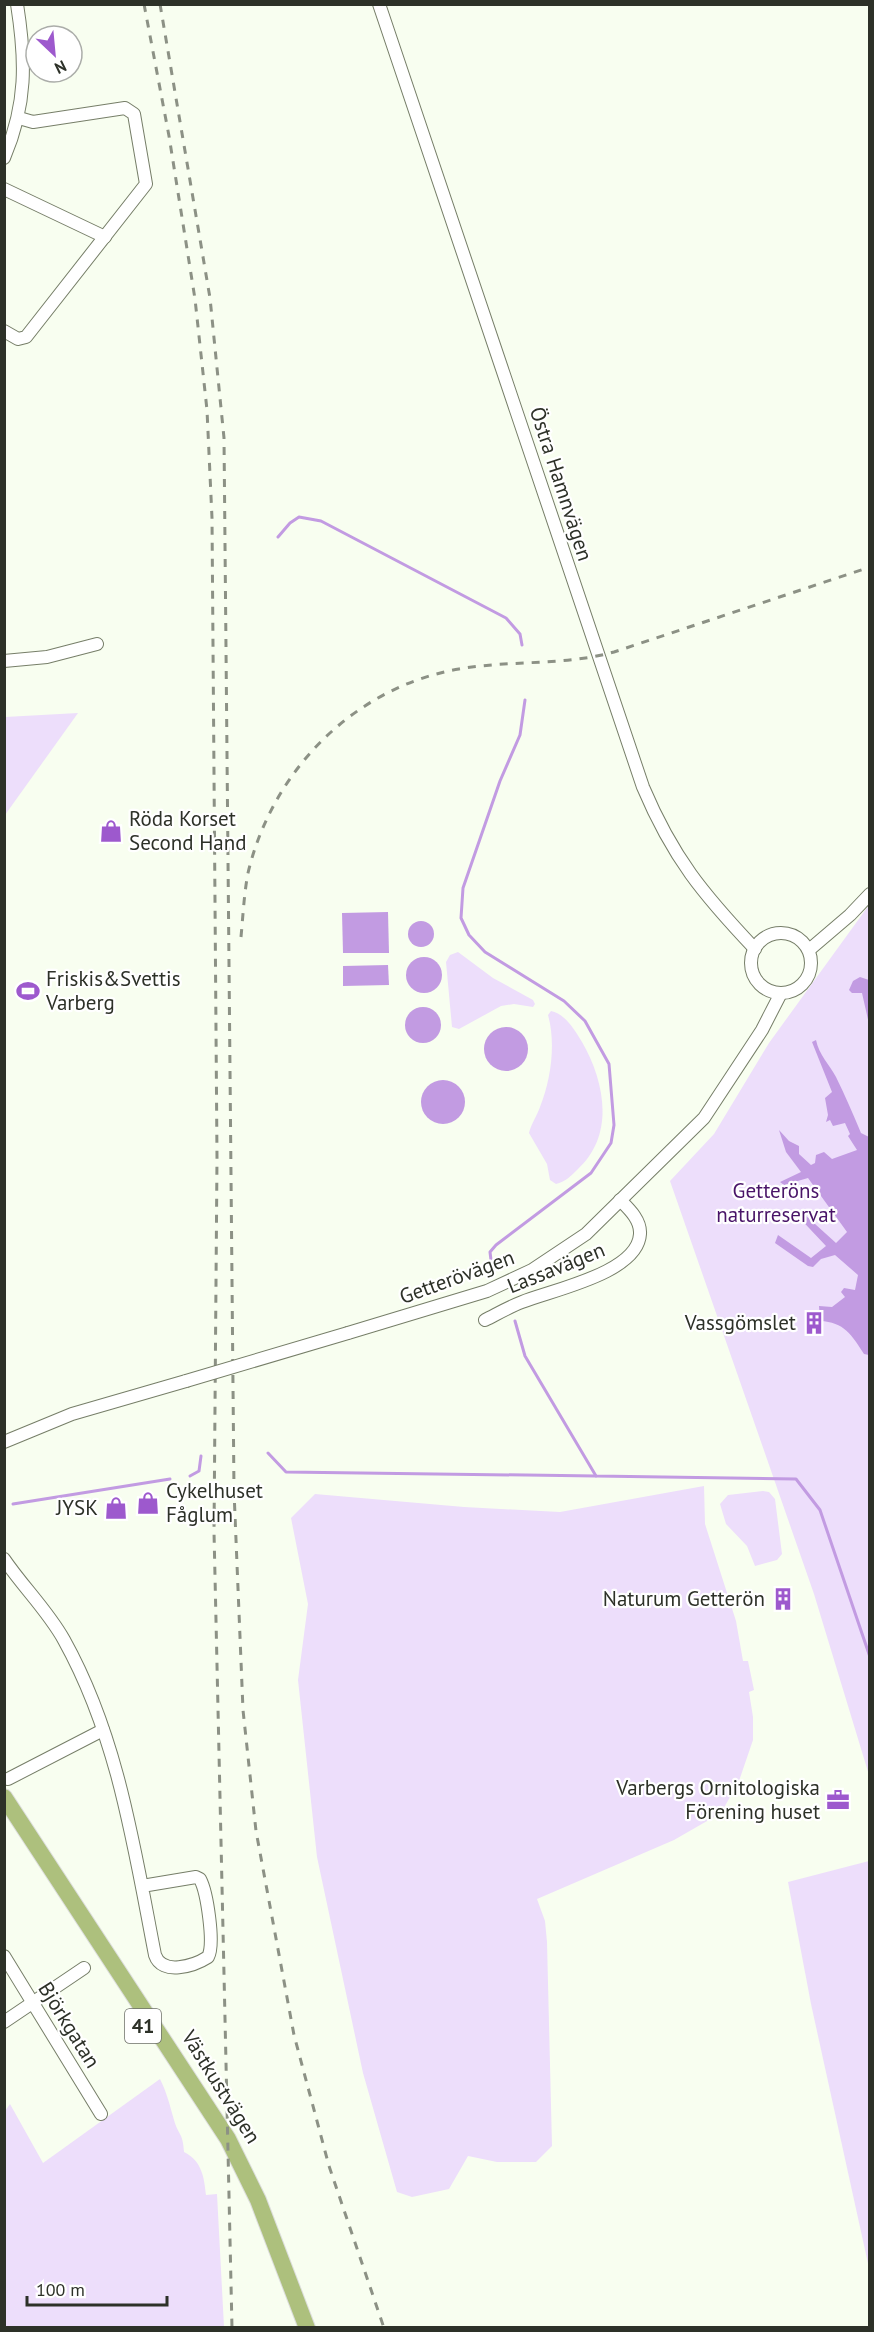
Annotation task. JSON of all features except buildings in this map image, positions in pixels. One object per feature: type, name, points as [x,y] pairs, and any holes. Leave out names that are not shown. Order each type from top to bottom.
[{"type":"main road","name":"Västkustvägen","points":[[4,1797],[228,2139],[267,2221],[308,2328]]},
{"type":"main road","name":"Västkustvägen","points":[[4,1816],[186,2089],[228,2158],[266,2245],[296,2328]]},
{"type":"street","points":[[4,158],[19,118],[25,65],[17,4]]},
{"type":"street","name":"Östra Hamnvägen","points":[[380,4],[644,787],[680,861],[705,896],[755,949]]},
{"type":"street","points":[[4,331],[22,339],[146,184],[134,114],[131,110],[125,108],[33,122],[19,118]]},
{"type":"street","points":[[4,189],[105,237]]},
{"type":"street","points":[[4,661],[47,657],[97,644]]},
{"type":"street","points":[[809,950],[850,915],[870,894]]},
{"type":"street","points":[[782,933],[801,940],[809,950],[811,963],[808,976],[800,987],[781,993],[762,986],[754,975],[752,962],[755,949],[763,939],[782,933]]},
{"type":"street","name":"Getterövägen","points":[[4,1442],[82,1411],[462,1300],[509,1282],[570,1245],[704,1118],[762,1030],[781,993]]},
{"type":"street","name":"Lassavägen","points":[[485,1320],[522,1302],[592,1278],[621,1262],[636,1248],[640,1234],[638,1222],[620,1200]]},
{"type":"street","name":"Getterövägen","points":[[4,1450],[34,1430]]},
{"type":"street","points":[[4,1559],[63,1638],[82,1676],[103,1730],[124,1796],[142,1886],[159,1963],[171,1968],[196,1963],[208,1957],[212,1946],[211,1936],[200,1879],[196,1877],[142,1886]]},
{"type":"street","points":[[8,1779],[103,1730]]},
{"type":"street","name":"Björkgatan","points":[[4,1956],[101,2114]]},
{"type":"street","points":[[4,2022],[84,1968]]},
{"type":"green space","points":[[78,713],[5,815],[5,717]]},
{"type":"green space","name":"Getteröns naturreservat","points":[[869,905],[869,1775],[814,1594],[670,1181],[714,1134],[769,1043]]},
{"type":"green space","points":[[458,952],[493,978],[533,1000],[535,1004],[533,1007],[514,1004],[501,1006],[459,1029],[452,1027],[446,962],[450,955]]},
{"type":"green space","points":[[551,1011],[565,1019],[582,1042],[596,1074],[601,1091],[602,1108],[602,1124],[590,1155],[570,1176],[556,1184],[550,1180],[547,1164],[529,1133],[544,1096],[549,1073],[552,1037],[548,1015]]},
{"type":"green space","points":[[704,1486],[705,1524],[736,1621],[743,1661],[748,1661],[754,1690],[749,1692],[753,1717],[753,1740],[739,1781],[721,1813],[674,1840],[537,1899],[545,1921],[547,1942],[552,2146],[536,2162],[497,2162],[468,2156],[449,2189],[412,2197],[397,2192],[363,2073],[317,1857],[298,1680],[308,1604],[291,1518],[315,1494],[464,1507],[560,1512]]},
{"type":"green space","points":[[769,1492],[775,1499],[782,1554],[777,1560],[755,1566],[747,1546],[726,1524],[720,1504],[728,1495]]},
{"type":"green space","points":[[870,1861],[869,2268],[811,2004],[788,1882]]},
{"type":"green space","points":[[160,2079],[181,2137],[184,2152],[198,2165],[203,2176],[206,2195],[217,2194],[224,2327],[5,2328],[5,2111],[10,2104],[43,2163]]},
{"type":"shaded area","points":[[388,912],[389,953],[343,953],[342,913]]},
{"type":"shaded area","points":[[421,921],[430,925],[434,934],[430,943],[421,947],[412,943],[408,934],[412,925]]},
{"type":"shaded area","points":[[424,957],[437,962],[442,975],[437,988],[424,993],[411,988],[406,975],[411,962]]},
{"type":"shaded area","points":[[388,965],[389,985],[343,986],[343,966]]},
{"type":"shaded area","points":[[860,977],[869,980],[869,1024],[862,993],[852,993],[849,990],[853,981]]},
{"type":"shaded area","points":[[423,1007],[436,1012],[441,1025],[436,1038],[423,1043],[410,1038],[405,1025],[410,1012]]},
{"type":"shaded area","points":[[506,1027],[521,1034],[528,1049],[521,1064],[506,1071],[491,1064],[484,1049],[491,1034]]},
{"type":"shaded area","points":[[816,1040],[861,1133],[869,1137],[869,1355],[864,1354],[851,1335],[841,1327],[820,1321],[819,1306],[832,1307],[845,1297],[841,1292],[844,1288],[855,1290],[858,1275],[835,1255],[821,1259],[813,1267],[808,1266],[775,1243],[778,1235],[811,1258],[826,1246],[793,1211],[804,1214],[836,1243],[847,1232],[808,1178],[784,1185],[780,1182],[801,1172],[786,1152],[779,1130],[789,1141],[799,1146],[799,1154],[811,1165],[815,1163],[816,1155],[824,1152],[832,1159],[857,1150],[848,1136],[850,1134],[845,1123],[833,1126],[830,1120],[826,1122],[828,1115],[825,1098],[832,1092],[812,1042]]},
{"type":"shaded area","points":[[443,1080],[458,1087],[465,1102],[458,1117],[443,1124],[428,1117],[421,1102],[428,1087]]},
{"type":"waterway","points":[[278,537],[290,523],[299,517],[321,521],[506,618],[520,634],[522,645]]},
{"type":"waterway","points":[[492,1268],[490,1252],[496,1245],[591,1173],[611,1143],[614,1125],[609,1064],[585,1021],[564,1001],[485,952],[469,935],[461,918],[463,888],[500,781],[520,735],[525,700]]},
{"type":"waterway","points":[[515,1321],[525,1356],[596,1476],[796,1479],[820,1510],[870,1657]]},
{"type":"waterway","points":[[268,1453],[286,1472],[596,1476]]},
{"type":"waterway","points":[[190,1476],[199,1471],[201,1456]]},
{"type":"waterway","points":[[13,1504],[170,1479]]},
{"type":"railway","points":[[144,4],[169,136],[195,299],[207,410],[212,518],[217,1158],[214,1532],[232,2328]]},
{"type":"railway","points":[[160,4],[210,298],[224,438],[234,1491],[243,1710],[256,1831],[294,2035],[329,2166],[384,2328]]},
{"type":"railway","points":[[241,937],[248,873],[260,836],[276,801],[298,768],[323,740],[352,715],[385,694],[421,679],[459,669],[575,659],[614,652],[870,567]]},
{"type":"place","name":"Röda Korset Second Hand","points":[[111,831]]},
{"type":"place","name":"Friskis&Svettis Varberg","points":[[28,991]]},
{"type":"place","name":"Vassgömslet","points":[[814,1323]]},
{"type":"place","name":"Cykelhuset Fåglum","points":[[148,1503]]},
{"type":"place","name":"JYSK","points":[[116,1508]]},
{"type":"place","name":"Naturum Getterön","points":[[783,1599]]},
{"type":"place","name":"Varbergs Ornitologiska Förening huset","points":[[838,1800]]}]
